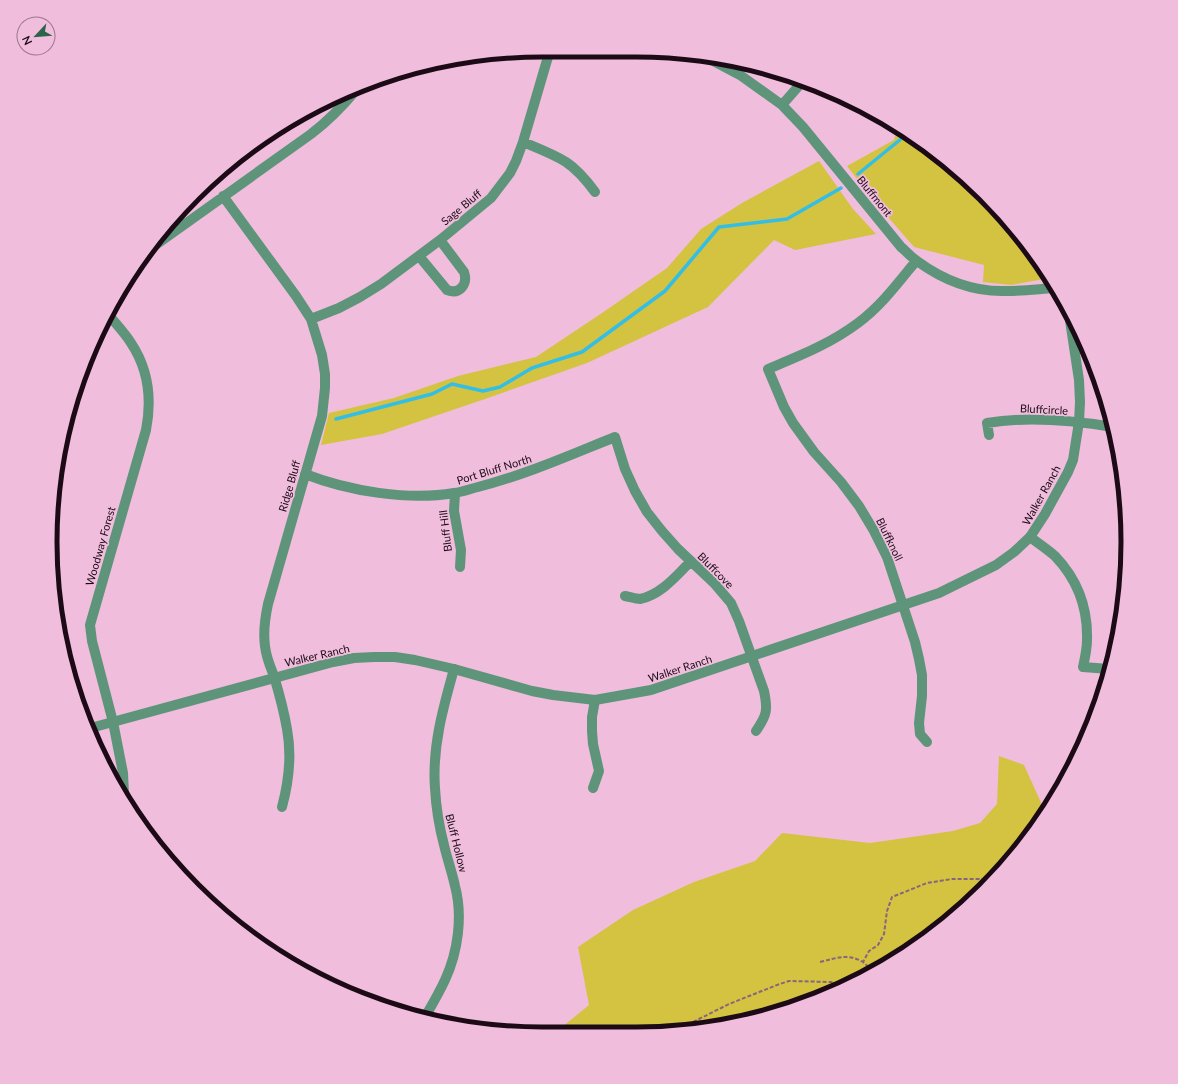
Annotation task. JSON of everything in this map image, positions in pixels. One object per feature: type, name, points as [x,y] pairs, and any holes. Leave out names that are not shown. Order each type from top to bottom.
[{"type":"street","name":"Sage Bluff","points":[[311,319],[360,298],[381,284],[440,240],[491,198],[510,173],[523,142],[548,57]]},
{"type":"street","name":"Bluffmont","points":[[720,64],[740,75],[782,105],[803,127],[901,247],[916,261],[935,273],[950,280],[981,290],[1006,292],[1049,289]]},
{"type":"street","points":[[782,105],[799,86]]},
{"type":"street","points":[[163,240],[311,134],[327,121],[350,97]]},
{"type":"street","points":[[523,142],[567,163],[584,178],[596,192]]},
{"type":"street","name":"Ridge Bluff","points":[[224,196],[311,319],[322,355],[325,374],[322,416],[268,604],[264,625],[267,656],[283,711],[289,749],[287,786],[282,807]]},
{"type":"street","points":[[419,256],[447,290],[452,292],[462,287],[466,283],[464,272],[440,240]]},
{"type":"street","name":"Bluffknoll","points":[[916,261],[892,291],[876,308],[858,323],[818,348],[768,369],[784,407],[793,423],[814,452],[841,482],[859,506],[887,557],[904,605],[919,659],[922,675],[922,696],[918,723],[920,734],[927,742]]},
{"type":"street","name":"Woodway Forest","points":[[112,319],[130,342],[141,362],[148,384],[149,406],[149,417],[146,430],[90,625],[92,641],[113,722],[123,773],[124,787]]},
{"type":"street","name":"Walker Ranch","points":[[94,727],[274,677],[354,658],[395,657],[415,660],[454,669],[532,691],[595,700],[651,690],[939,593],[996,565],[1014,552],[1030,537],[1045,514],[1068,472],[1073,460],[1079,422],[1080,402],[1080,380],[1071,328]]},
{"type":"street","name":"Bluffcircle","points":[[989,435],[987,422],[1006,420],[1026,419],[1079,422],[1107,426]]},
{"type":"street","name":"Port Bluff North","points":[[305,474],[318,479],[360,489],[402,495],[436,495],[455,493],[496,483],[615,437]]},
{"type":"street","name":"Bluffcove","points":[[615,437],[625,469],[647,512],[662,531],[714,583],[730,603],[739,621],[764,691],[766,702],[766,715],[756,731]]},
{"type":"street","name":"Bluff Hill","points":[[455,493],[454,511],[461,550],[460,567]]},
{"type":"street","points":[[1030,537],[1054,556],[1067,571],[1078,588],[1086,619],[1087,641],[1083,667],[1104,669]]},
{"type":"street","points":[[625,596],[639,599],[654,594],[665,586],[691,561]]},
{"type":"street","name":"Bluff Hollow","points":[[427,1013],[446,979],[456,949],[458,933],[459,918],[456,886],[443,843],[435,786],[435,758],[439,729],[454,669]]},
{"type":"street","points":[[593,788],[599,771],[595,758],[592,731],[592,717],[595,700]]},
{"type":"path","points":[[863,962],[870,951],[878,945],[884,934],[887,911],[892,897],[927,883],[952,879],[985,879]]},
{"type":"path","points":[[820,962],[847,957],[855,958],[869,967]]},
{"type":"path","points":[[689,1024],[729,1004],[789,981],[830,982],[835,984]]},
{"type":"shaded area","points":[[896,133],[931,157],[956,177],[1001,222],[1021,247],[1043,279],[1011,285],[983,282],[984,265],[914,247],[875,202],[847,166],[894,140]]},
{"type":"shaded area","points":[[819,161],[853,209],[876,234],[795,250],[774,240],[708,307],[587,363],[382,434],[321,445],[329,413],[394,398],[458,376],[536,357],[667,268],[701,229],[742,203]]},
{"type":"shaded area","points":[[999,756],[1024,765],[1042,806],[1039,811],[1001,862],[956,907],[905,945],[851,977],[792,1001],[731,1018],[668,1026],[562,1027],[589,1005],[578,947],[633,910],[694,882],[755,861],[782,833],[870,843],[953,831],[980,823],[997,804]]},
{"type":"waterway","points":[[858,174],[902,137]]},
{"type":"waterway","points":[[336,419],[432,394],[452,384],[483,391],[500,387],[532,368],[582,352],[665,291],[719,227],[787,219],[841,188]]}]
